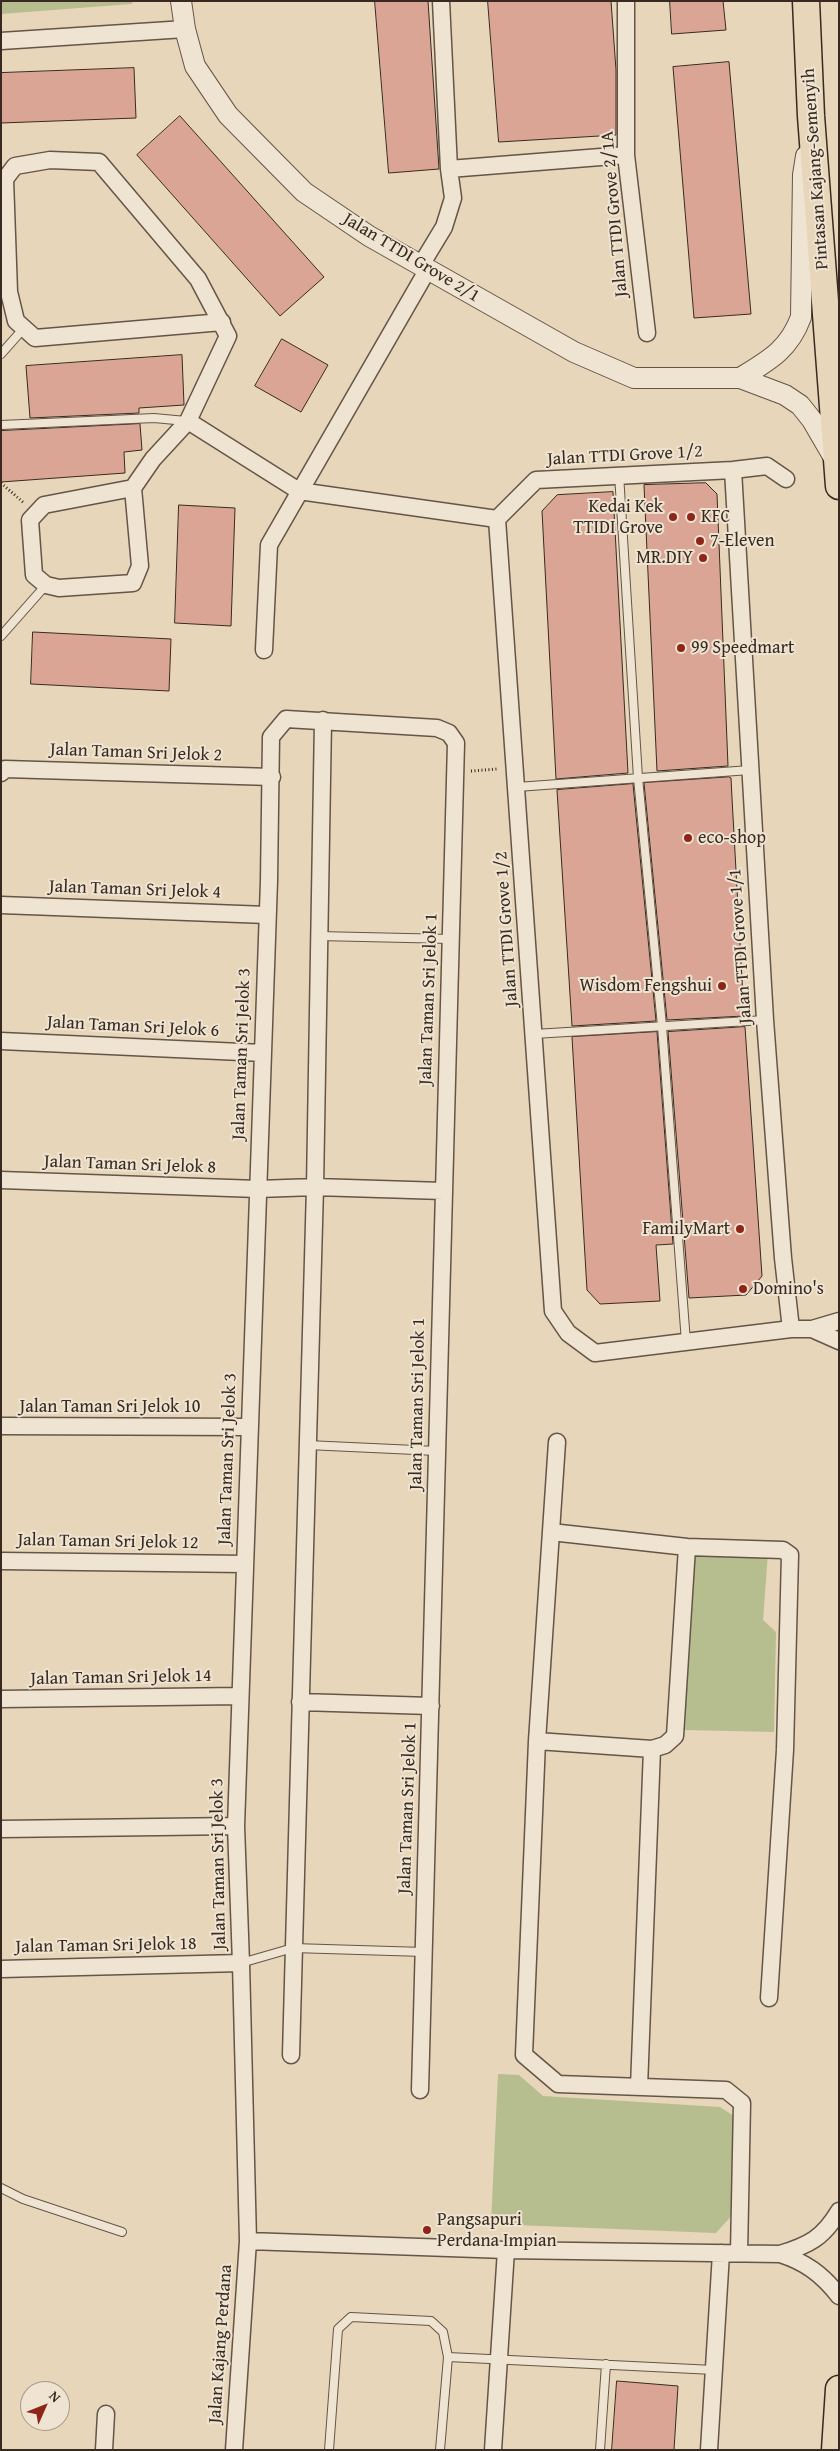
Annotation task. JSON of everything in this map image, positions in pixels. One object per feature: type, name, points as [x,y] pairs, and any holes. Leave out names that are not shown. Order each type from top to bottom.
[{"type":"highway","name":"Pintasan Kajang-Semenyih","points":[[808,1],[812,116],[838,475]]},
{"type":"highway","points":[[808,1],[822,67],[835,227],[839,244]]},
{"type":"highway","points":[[832,400],[839,346]]},
{"type":"highway","points":[[835,2450],[839,2389]]},
{"type":"street","name":"Jalan TTDI Grove 2/1","points":[[181,1],[185,29],[195,66],[228,115],[304,192],[369,236],[574,352],[634,378],[740,378],[776,391],[800,406],[812,420],[838,475]]},
{"type":"street","points":[[264,650],[269,544],[424,267],[444,227],[453,198],[449,170],[441,1]]},
{"type":"street","name":"Jalan TTDI Grove 2/1A","points":[[626,1],[626,156],[647,333]]},
{"type":"street","points":[[1,41],[185,29]]},
{"type":"street","points":[[740,378],[770,360],[784,348],[795,334],[801,317],[803,174],[812,116]]},
{"type":"street","points":[[449,170],[626,156]]},
{"type":"street","points":[[133,488],[44,505],[30,520],[34,575],[52,587],[133,583],[140,566],[133,488],[153,459],[188,421],[228,336],[222,322],[198,279],[99,162],[50,160],[15,166],[5,178],[9,292],[16,320],[35,338],[222,322]]},
{"type":"street","points":[[188,421],[300,491],[497,518]]},
{"type":"street","name":"Jalan TTDI Grove 1/2","points":[[786,479],[767,466],[733,470],[619,474],[536,480],[497,518],[554,1311],[568,1333],[595,1353],[792,1329],[812,1329]]},
{"type":"street","name":"Jalan TTDI Grove 1/1","points":[[733,470],[766,1020],[783,1258],[792,1329]]},
{"type":"street","name":"Jalan Taman Sri Jelok 3","points":[[248,2241],[236,1826],[272,777],[271,737],[286,719],[438,728]]},
{"type":"street","points":[[291,2055],[306,1445],[315,1187],[323,720]]},
{"type":"street","name":"Jalan Taman Sri Jelok 1","points":[[420,2090],[456,743],[450,733],[438,728]]},
{"type":"street","name":"Jalan Taman Sri Jelok 2","points":[[1,773],[5,769],[272,777]]},
{"type":"street","name":"Jalan Taman Sri Jelok 4","points":[[1,905],[267,916]]},
{"type":"street","name":"Jalan Taman Sri Jelok 6","points":[[1,1041],[263,1053]]},
{"type":"street","name":"Jalan Taman Sri Jelok 8","points":[[1,1180],[258,1188],[315,1187],[443,1191]]},
{"type":"street","points":[[812,1329],[839,1321]]},
{"type":"street","points":[[812,1329],[839,1341]]},
{"type":"street","name":"Jalan Taman Sri Jelok 10","points":[[1,1426],[250,1427]]},
{"type":"street","points":[[557,1442],[537,1741],[524,2055],[558,2084],[726,2090],[742,2103],[738,2253]]},
{"type":"street","points":[[551,1532],[687,1547],[783,1550],[790,1555],[785,1750],[769,1998]]},
{"type":"street","points":[[537,1741],[652,1749],[666,1745],[675,1736],[687,1547]]},
{"type":"street","name":"Jalan Taman Sri Jelok 12","points":[[1,1561],[245,1564]]},
{"type":"street","name":"Jalan Taman Sri Jelok 14","points":[[1,1699],[240,1696]]},
{"type":"street","points":[[300,1702],[431,1706]]},
{"type":"street","points":[[638,2087],[652,1749]]},
{"type":"street","points":[[1,1829],[236,1826]]},
{"type":"street","name":"Jalan Taman Sri Jelok 18","points":[[1,1969],[241,1963]]},
{"type":"street","points":[[780,2254],[805,2247],[820,2236],[839,2211]]},
{"type":"street","points":[[248,2241],[506,2250],[780,2254],[799,2260],[816,2271],[839,2296]]},
{"type":"street","name":"Jalan Kajang Perdana","points":[[234,2450],[248,2241]]},
{"type":"street","points":[[493,2450],[506,2250]]},
{"type":"street","points":[[709,2450],[721,2253]]},
{"type":"street","points":[[104,2450],[106,2414]]},
{"type":"lane","points":[[1,354],[24,328]]},
{"type":"lane","points":[[1,425],[154,418],[188,421]]},
{"type":"lane","points":[[619,474],[638,778],[662,1026],[686,1342]]},
{"type":"lane","points":[[1,636],[52,587]]},
{"type":"lane","points":[[517,787],[750,770]]},
{"type":"lane","points":[[318,936],[452,939]]},
{"type":"lane","points":[[534,1034],[766,1020]]},
{"type":"lane","points":[[306,1445],[437,1450]]},
{"type":"lane","points":[[241,1963],[293,1948],[424,1952]]},
{"type":"lane","points":[[1,2188],[23,2199],[122,2232]]},
{"type":"lane","points":[[328,2450],[338,2328],[350,2317],[430,2321],[443,2332],[448,2357],[440,2450]]},
{"type":"lane","points":[[448,2357],[714,2370]]},
{"type":"lane","points":[[600,2450],[606,2364]]},
{"type":"path","points":[[1,483],[36,513]]},
{"type":"path","points":[[455,772],[515,768]]},
{"type":"green space","points":[[1,1],[134,1],[131,4],[1,14]]},
{"type":"green space","points":[[692,1553],[768,1553],[763,1620],[776,1632],[774,1732],[685,1730]]},
{"type":"green space","points":[[498,2074],[519,2075],[543,2096],[720,2107],[734,2116],[734,2213],[716,2233],[491,2224]]},
{"type":"building","points":[[375,1],[428,1],[439,169],[389,173]]},
{"type":"building","points":[[488,1],[611,1],[616,70],[616,135],[499,142]]},
{"type":"building","points":[[670,1],[723,1],[726,30],[672,34]]},
{"type":"building","points":[[729,62],[751,314],[694,318],[673,67]]},
{"type":"building","points":[[134,68],[136,118],[1,123],[1,73]]},
{"type":"building","points":[[180,116],[324,277],[280,316],[137,155]]},
{"type":"building","points":[[282,339],[328,365],[301,412],[255,386]]},
{"type":"building","points":[[182,355],[184,405],[139,408],[139,413],[30,418],[26,366]]},
{"type":"building","points":[[140,424],[142,450],[124,452],[125,473],[1,482],[1,431]]},
{"type":"building","points":[[706,483],[717,494],[728,766],[657,771],[644,485]]},
{"type":"building","points":[[613,492],[628,773],[556,779],[542,511],[557,495]]},
{"type":"building","points":[[179,505],[235,508],[231,626],[175,623]]},
{"type":"building","points":[[33,632],[171,639],[169,691],[31,684]]},
{"type":"building","points":[[731,778],[744,1016],[667,1020],[644,783]]},
{"type":"building","points":[[633,784],[656,1021],[572,1026],[557,790]]},
{"type":"building","points":[[745,1027],[762,1276],[746,1295],[689,1298],[668,1032]]},
{"type":"building","points":[[657,1032],[673,1244],[656,1245],[660,1301],[600,1304],[587,1290],[572,1037]]},
{"type":"building","points":[[617,2381],[678,2386],[674,2450],[612,2450]]},
{"type":"place","name":"Kedai Kek TTIDI Grove","points":[[673,517]]},
{"type":"place","name":"KFC","points":[[691,517]]},
{"type":"place","name":"7-Eleven","points":[[700,541]]},
{"type":"place","name":"MR.DIY","points":[[703,558]]},
{"type":"place","name":"99 Speedmart","points":[[681,648]]},
{"type":"place","name":"eco-shop","points":[[688,838]]},
{"type":"place","name":"Wisdom Fengshui","points":[[722,986]]},
{"type":"place","name":"FamilyMart","points":[[740,1229]]},
{"type":"place","name":"Domino's","points":[[743,1289]]},
{"type":"place","name":"Pangsapuri Perdana Impian","points":[[427,2230]]}]
